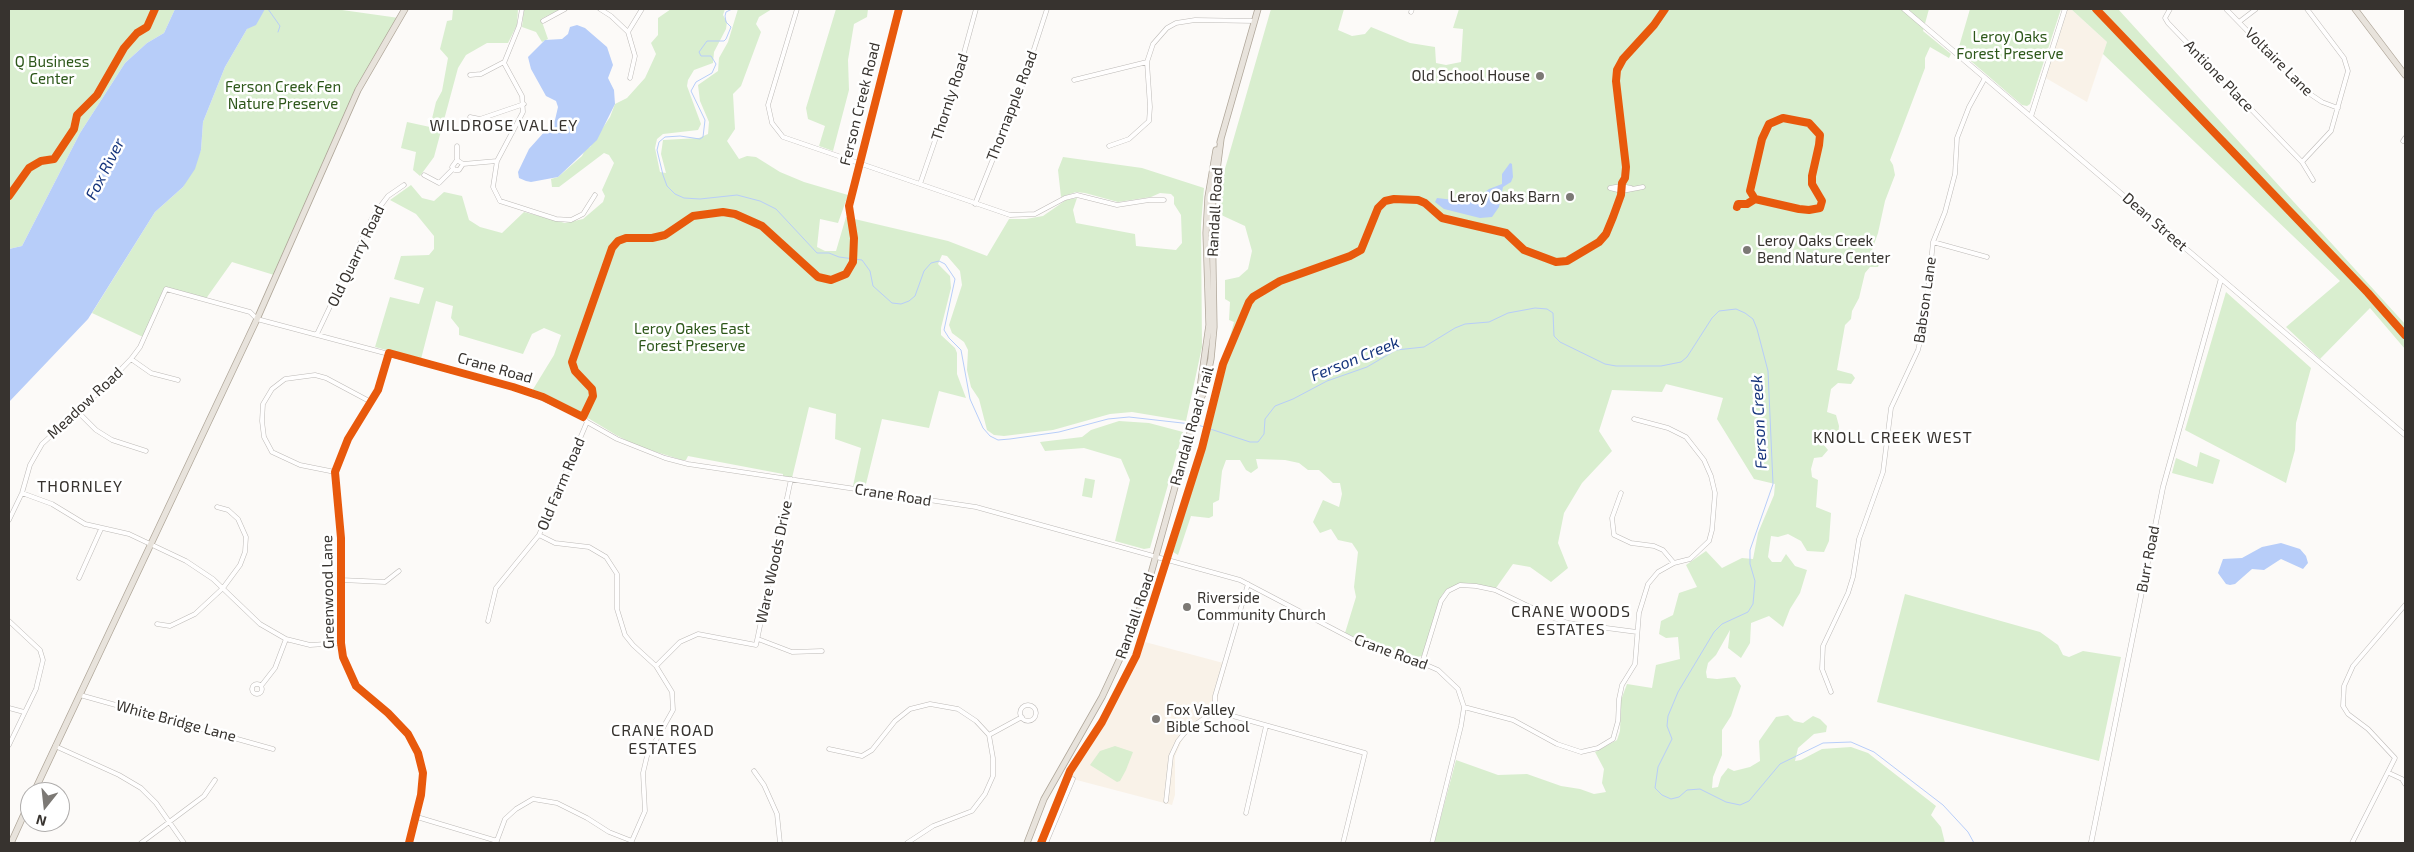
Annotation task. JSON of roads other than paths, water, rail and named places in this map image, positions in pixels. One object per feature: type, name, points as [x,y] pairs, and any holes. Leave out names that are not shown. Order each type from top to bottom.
[{"type":"main road","points":[[39,782],[257,318],[358,90],[405,9]]},
{"type":"main road","name":"Randall Road","points":[[1027,843],[1044,799],[1121,659],[1138,617],[1198,404],[1209,325],[1206,233],[1208,197],[1213,162],[1258,9]]},
{"type":"main road","points":[[2355,9],[2405,75]]},
{"type":"main road","points":[[11,843],[20,823]]},
{"type":"street","points":[[470,75],[481,74],[504,62],[518,26],[522,9]]},
{"type":"street","points":[[543,21],[565,9]]},
{"type":"street","points":[[600,9],[612,16],[628,32],[635,56],[630,78]]},
{"type":"street","points":[[628,32],[642,9]]},
{"type":"street","points":[[797,9],[768,105],[772,123],[783,137],[975,204],[1017,216],[1040,213],[1065,198],[1077,195],[1117,205],[1149,200],[1164,200]]},
{"type":"street","name":"Ferson Creek Road","points":[[849,206],[899,9]]},
{"type":"street","name":"Thornly Road","points":[[920,184],[960,71],[976,9]]},
{"type":"street","name":"Thornapple Road","points":[[975,204],[1021,89],[1047,9]]},
{"type":"street","name":"Dean Street","points":[[1904,9],[2405,435]]},
{"type":"street","points":[[2031,116],[2065,9]]},
{"type":"street","name":"Antione Place","points":[[2170,9],[2166,18],[2168,23],[2302,162]]},
{"type":"street","name":"Voltaire Lane","points":[[2226,9],[2307,92],[2322,102],[2338,108]]},
{"type":"street","points":[[2239,22],[2256,9]]},
{"type":"street","points":[[2307,9],[2344,58],[2348,70],[2338,108],[2326,138],[2302,162],[2313,180]]},
{"type":"street","points":[[1109,146],[1129,139],[1149,121],[1147,62],[1159,36],[1176,23],[1195,20],[1255,21]]},
{"type":"street","points":[[504,62],[524,104],[521,118],[508,138],[497,161],[493,187],[500,201],[556,219],[571,220],[584,214],[595,196]]},
{"type":"street","points":[[1074,80],[1147,62]]},
{"type":"street","name":"Babson Lane","points":[[1831,692],[1822,669],[1822,646],[1848,593],[1853,577],[1859,539],[1882,472],[1891,408],[1908,376],[1918,350],[1925,321],[1933,242],[1945,212],[1955,174],[1957,138],[1969,107],[1986,78]]},
{"type":"street","points":[[470,117],[480,118],[524,104]]},
{"type":"street","points":[[424,175],[439,183],[453,169],[453,162],[457,160],[457,146]]},
{"type":"street","points":[[457,160],[463,164],[497,161]]},
{"type":"street","points":[[453,169],[459,170],[463,164]]},
{"type":"street","name":"Old Quarry Road","points":[[317,334],[373,216],[388,196],[404,185]]},
{"type":"street","points":[[1631,188],[1643,186]]},
{"type":"street","points":[[495,206],[500,201]]},
{"type":"street","points":[[1933,242],[1987,257]]},
{"type":"street","name":"Burr Road","points":[[2091,843],[2163,487],[2221,279]]},
{"type":"street","name":"Crane Road","points":[[166,289],[250,312],[257,318],[524,390],[583,417],[587,422],[617,439],[666,458],[688,464],[976,508],[1155,556],[1248,584],[1362,644],[1422,662],[1438,670],[1458,690],[1464,708]]},
{"type":"street","name":"Meadow Road","points":[[9,520],[22,494],[30,465],[42,444],[109,383],[131,359],[140,347],[166,289]]},
{"type":"street","name":"Greenwood Lane","points":[[389,353],[378,390],[348,439],[335,472],[336,498],[340,523],[341,643],[343,657],[356,686],[388,712],[408,734],[418,753],[423,773],[417,817],[409,843]]},
{"type":"street","points":[[131,359],[152,373],[178,380]]},
{"type":"street","points":[[335,472],[300,465],[272,452],[264,437],[262,421],[263,404],[272,389],[284,379],[315,375],[326,378],[371,402]]},
{"type":"street","points":[[77,411],[96,430],[112,440],[146,452]]},
{"type":"street","points":[[1432,843],[1464,708],[1512,720],[1557,744],[1581,752],[1598,748],[1613,739],[1618,721],[1622,685],[1635,664],[1640,605],[1648,584],[1658,572],[1674,563],[1690,559],[1709,541],[1712,530],[1715,493],[1711,476],[1704,460],[1686,437],[1668,428],[1634,419]]},
{"type":"street","name":"Old Farm Road","points":[[488,621],[496,588],[539,535],[587,422]]},
{"type":"street","name":"Ware Woods Drive","points":[[656,666],[680,642],[698,634],[756,645],[791,479]]},
{"type":"street","points":[[1621,492],[1612,518],[1614,535],[1631,543],[1654,546],[1663,550],[1674,563]]},
{"type":"street","points":[[22,494],[52,504],[74,518],[100,529],[113,529],[129,534],[199,569],[223,588],[260,624],[286,639],[310,645],[341,643]]},
{"type":"street","points":[[157,624],[170,626],[195,614],[223,588],[240,565],[245,552],[246,537],[238,519],[228,510],[217,507]]},
{"type":"street","points":[[78,578],[100,529]]},
{"type":"street","points":[[417,817],[497,842],[505,819],[516,809],[533,799],[557,803],[631,842],[645,811],[643,773],[647,756],[673,710],[672,692],[656,666],[633,645],[622,628],[617,609],[617,574],[606,557],[589,547],[555,542],[539,535]]},
{"type":"street","points":[[341,580],[385,582],[399,571]]},
{"type":"street","points":[[1215,711],[1215,696],[1248,584]]},
{"type":"street","points":[[1422,662],[1441,602],[1448,592],[1460,586],[1477,586],[1496,590],[1551,617],[1568,623],[1637,632]]},
{"type":"street","points":[[2352,843],[2395,758],[2368,729],[2348,714],[2343,706],[2344,686],[2353,666],[2405,605]]},
{"type":"street","points":[[9,621],[40,650],[44,660],[41,673],[9,745]]},
{"type":"street","points":[[261,686],[275,668],[286,639]]},
{"type":"street","points":[[758,639],[792,652],[822,651]]},
{"type":"street","name":"White Bridge Lane","points":[[79,694],[273,749]]},
{"type":"street","points":[[829,749],[862,756],[872,750],[895,722],[910,709],[930,704],[958,709],[976,721],[989,735],[993,758],[992,776],[985,794],[972,811],[933,826],[907,843]]},
{"type":"street","points":[[1024,706],[1031,706],[1035,709],[1036,714],[1031,720],[1026,720],[1022,717],[1021,710],[1024,706]]},
{"type":"street","points":[[9,708],[24,712]]},
{"type":"street","points":[[1215,711],[1365,753],[1343,843]]},
{"type":"street","points":[[1166,801],[1171,756],[1178,741],[1187,730],[1215,711]]},
{"type":"street","points":[[989,735],[1022,717]]},
{"type":"street","points":[[1246,813],[1266,726]]},
{"type":"street","points":[[56,746],[119,775],[141,788],[156,803],[184,843]]},
{"type":"street","points":[[754,771],[764,785],[777,814],[780,843]]},
{"type":"street","points":[[2388,772],[2402,779],[2405,784]]},
{"type":"street","points":[[1046,843],[1073,779]]},
{"type":"street","points":[[141,843],[204,796],[215,780]]},
{"type":"water","name":"Fox River","points":[[175,9],[265,9],[256,25],[247,29],[225,67],[203,122],[201,150],[195,169],[183,187],[155,212],[88,319],[9,402],[9,249],[22,246],[80,133],[125,63],[147,43],[164,33]]},
{"type":"water","points":[[577,25],[585,28],[607,47],[613,65],[608,78],[614,90],[615,104],[597,140],[558,177],[531,182],[526,181],[519,178],[518,172],[529,149],[555,120],[558,107],[556,101],[546,96],[531,69],[528,57],[545,40],[562,39],[568,34],[570,27]]},
{"type":"water","points":[[1510,163],[1512,164],[1513,177],[1511,182],[1503,187],[1499,207],[1492,217],[1480,218],[1444,209],[1435,202],[1437,198],[1471,202],[1489,189],[1502,184],[1502,174]]},
{"type":"water","points":[[2281,543],[2300,549],[2306,556],[2308,563],[2303,569],[2281,559],[2264,570],[2252,569],[2235,584],[2230,585],[2226,584],[2218,573],[2223,559],[2242,558],[2262,547]]},
{"type":"waterway","points":[[268,9],[280,26],[278,32]]},
{"type":"waterway","name":"Ferson Creek","points":[[732,9],[726,12],[725,16],[726,22],[731,27],[726,39],[724,41],[707,41],[699,52],[701,56],[711,56],[716,64],[712,73],[696,82],[691,91],[705,120],[703,137],[700,139],[680,136],[665,137],[659,142],[657,150],[663,175],[667,186],[675,194],[684,198],[700,199],[737,195],[760,201],[776,209],[817,253],[829,253],[839,257],[862,260],[870,271],[873,286],[892,303],[901,304],[915,296],[924,271],[931,263],[939,261],[945,264],[955,279],[944,330],[961,350],[970,399],[983,428],[990,436],[998,440],[1059,432],[1108,419],[1129,417],[1191,424]]},
{"type":"waterway","name":"Ferson Creek","points":[[1195,424],[1250,442],[1258,442],[1264,434],[1265,419],[1275,406],[1327,381],[1367,367],[1396,350],[1424,347],[1455,328],[1465,324],[1489,322],[1508,313],[1535,308],[1547,309],[1553,313],[1554,336],[1560,342],[1605,364],[1616,366],[1661,366],[1681,362],[1687,357],[1712,318],[1719,311],[1736,309],[1745,313],[1753,319],[1757,329],[1768,371],[1773,484],[1750,550],[1750,564],[1755,581],[1753,604],[1748,612],[1722,624],[1714,632],[1678,692],[1668,716],[1667,726],[1672,739],[1658,767],[1655,788],[1662,795],[1671,799],[1679,797],[1687,790],[1700,789],[1726,802],[1740,805],[1749,801],[1780,764],[1823,743],[1851,742],[1874,752],[1943,805],[1968,832],[1974,843]]},
{"type":"place","name":"Old School House","points":[[1540,76]]},
{"type":"place","name":"Leroy Oaks Barn","points":[[1570,197]]},
{"type":"place","name":"Leroy Oaks Creek Bend Nature Center","points":[[1747,250]]},
{"type":"place","name":"Riverside Community Church","points":[[1187,607]]},
{"type":"place","name":"Fox Valley Bible School","points":[[1156,719]]},
{"type":"district","name":"WILDROSE VALLEY","points":[[504,126]]},
{"type":"district","name":"KNOLL CREEK WEST","points":[[1893,438]]},
{"type":"district","name":"THORNLEY","points":[[80,487]]},
{"type":"district","name":"CRANE WOODS ESTATES","points":[[1571,621]]},
{"type":"district","name":"CRANE ROAD ESTATES","points":[[663,740]]},
{"type":"park label","name":"Leroy Oaks Forest Preserve","points":[[2010,46]]},
{"type":"park label","name":"Q Business Center","points":[[52,70]]},
{"type":"park label","name":"Ferson Creek Fen Nature Preserve","points":[[283,96]]},
{"type":"park label","name":"Leroy Oakes East Forest Preserve","points":[[692,338]]}]
